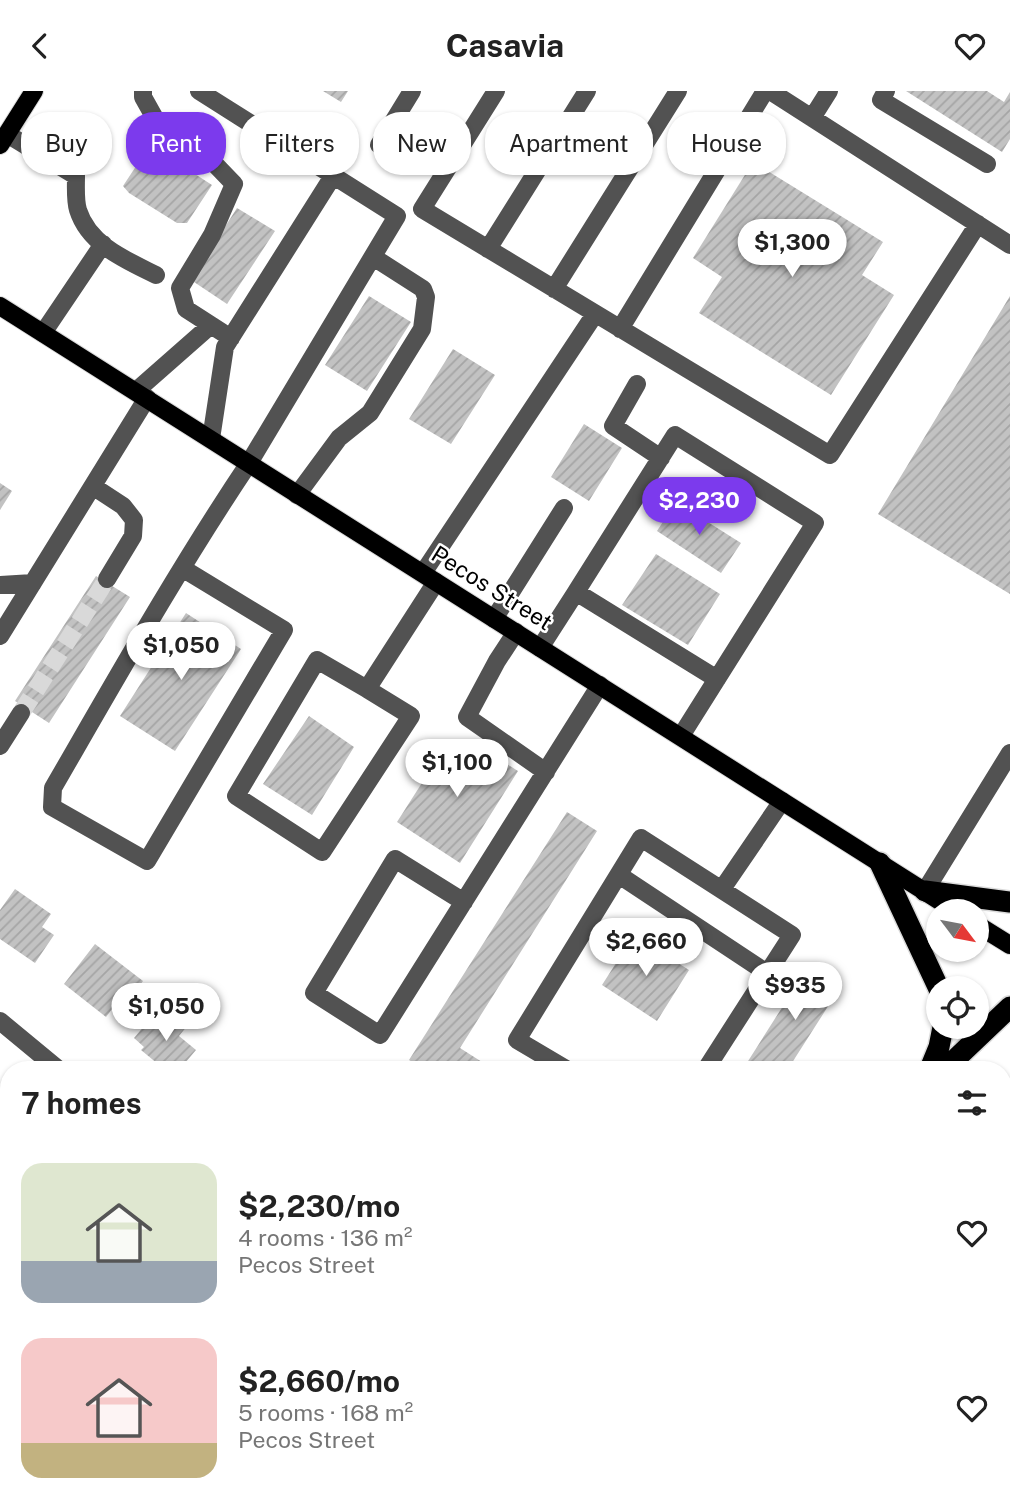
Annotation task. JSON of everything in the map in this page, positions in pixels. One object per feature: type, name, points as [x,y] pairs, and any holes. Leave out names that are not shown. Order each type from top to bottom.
[{"type":"highway","points":[[880,863],[933,976]]},
{"type":"highway","points":[[925,891],[1010,902]]},
{"type":"highway","points":[[953,1061],[1010,1007]]},
{"type":"highway","points":[[933,1061],[941,1039]]},
{"type":"main road","points":[[4,139],[34,91]]},
{"type":"main road","name":"Pecos Street","points":[[0,306],[937,899]]},
{"type":"main road","points":[[989,932],[1010,945]]},
{"type":"street","points":[[143,91],[143,97],[162,131],[208,157],[234,184],[212,235],[180,288],[186,309],[231,338]]},
{"type":"street","points":[[182,569],[284,630],[147,861],[52,807],[53,789],[182,569],[397,216],[199,91]]},
{"type":"street","points":[[399,112],[412,91]]},
{"type":"street","points":[[496,91],[422,209],[830,455],[978,224]]},
{"type":"street","points":[[488,249],[587,91]]},
{"type":"street","points":[[554,289],[678,91]]},
{"type":"street","points":[[620,329],[767,91],[1010,245]]},
{"type":"street","points":[[812,118],[829,91]]},
{"type":"street","points":[[886,91],[881,100],[987,164]]},
{"type":"street","points":[[4,139],[76,176],[77,208],[90,233],[113,253],[156,275]]},
{"type":"street","points":[[211,439],[225,347],[333,176]]},
{"type":"street","points":[[43,333],[103,244]]},
{"type":"street","points":[[297,495],[339,438],[370,413],[422,329],[426,297],[422,289],[373,257]]},
{"type":"street","points":[[367,689],[429,578],[595,314]]},
{"type":"street","points":[[0,636],[94,487],[142,395],[211,325]]},
{"type":"street","points":[[637,384],[612,426],[661,458]]},
{"type":"street","points":[[540,648],[675,435],[815,523],[681,736]]},
{"type":"street","points":[[94,487],[122,506],[134,520],[133,536],[107,579]]},
{"type":"street","points":[[494,619],[564,508]]},
{"type":"street","points":[[0,585],[33,583]]},
{"type":"street","points":[[576,592],[717,679]]},
{"type":"street","points":[[516,632],[467,717],[546,772]]},
{"type":"street","points":[[317,660],[367,689],[411,716],[323,852],[236,796],[317,660]]},
{"type":"street","points":[[464,902],[395,859],[314,993],[380,1035],[464,902],[546,772],[600,685]]},
{"type":"street","points":[[0,746],[22,713]]},
{"type":"street","points":[[925,891],[1010,753]]},
{"type":"street","points":[[722,889],[782,801]]},
{"type":"street","points":[[552,1061],[517,1040],[641,838],[792,935],[711,1061]]},
{"type":"street","points":[[619,875],[767,973]]},
{"type":"street","points":[[0,1021],[48,1061]]},
{"type":"building","points":[[323,91],[348,91],[341,102]]},
{"type":"building","points":[[906,91],[987,91],[1004,102],[1010,92],[1010,139],[1002,152]]},
{"type":"building","points":[[130,175],[196,175],[212,185],[187,223],[177,223],[129,193],[123,186]]},
{"type":"building","points":[[745,175],[774,175],[883,242],[862,275],[894,295],[831,395],[699,313],[722,277],[693,258]]},
{"type":"building","points":[[237,208],[275,231],[227,304],[191,280]]},
{"type":"building","points":[[369,296],[411,322],[367,391],[325,365]]},
{"type":"building","points":[[1010,296],[1010,594],[878,514]]},
{"type":"building","points":[[453,349],[495,375],[451,444],[409,419]]},
{"type":"building","points":[[584,424],[622,448],[589,501],[551,477]]},
{"type":"building","points":[[0,483],[12,491],[0,510]]},
{"type":"building","points":[[676,502],[741,543],[721,573],[657,531]]},
{"type":"building","points":[[656,554],[720,594],[688,645],[622,605]]},
{"type":"building","points":[[96,576],[130,597],[49,723],[15,701]]},
{"type":"building","points":[[186,613],[241,649],[175,751],[120,716]]},
{"type":"building","points":[[309,716],[354,747],[312,815],[263,784]]},
{"type":"building","points":[[450,739],[472,754],[478,746],[518,771],[460,863],[397,822]]},
{"type":"building","points":[[567,812],[597,831],[460,1048],[480,1061],[409,1060]]},
{"type":"building","points":[[15,889],[51,914],[42,927],[54,935],[35,963],[0,939],[0,910]]},
{"type":"building","points":[[634,935],[689,970],[657,1021],[602,985]]},
{"type":"building","points":[[95,944],[143,981],[129,1000],[123,995],[106,1017],[64,984]]},
{"type":"building","points":[[809,965],[841,986],[793,1061],[748,1061]]},
{"type":"building","points":[[171,1014],[187,1026],[179,1036],[196,1050],[187,1061],[154,1061],[141,1050],[144,1047],[134,1038],[150,1019],[161,1027]]},
{"type":"tunnel","points":[[21,713],[107,579]]}]
